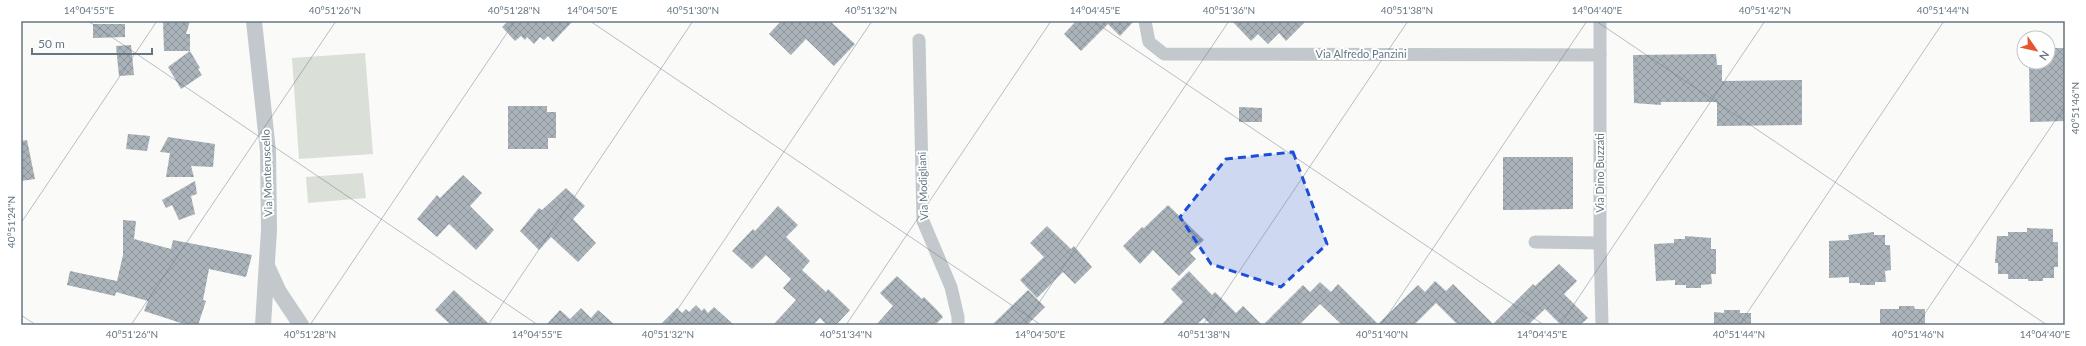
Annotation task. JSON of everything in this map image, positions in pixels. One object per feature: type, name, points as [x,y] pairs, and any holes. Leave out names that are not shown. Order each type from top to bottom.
[{"type":"street","name":"Via Monteruscello","points":[[254,21],[268,151],[268,266],[263,325]]},
{"type":"street","name":"Via Alfredo Panzini","points":[[1145,21],[1149,42],[1164,54],[1600,55]]},
{"type":"street","name":"Via Dino Buzzati","points":[[1600,21],[1600,242],[1602,325]]},
{"type":"street","name":"Via Modigliani","points":[[919,40],[923,221],[951,287],[958,317],[958,325]]},
{"type":"street","points":[[1535,242],[1600,242]]},
{"type":"street","points":[[268,266],[279,292],[300,325]]},
{"type":"street","points":[[256,325],[264,306]]},
{"type":"highlighted area","points":[[1293,152],[1327,244],[1281,287],[1211,264],[1180,217],[1226,159]]},
{"type":"shaded area","points":[[365,53],[373,154],[299,159],[292,58]]},
{"type":"shaded area","points":[[363,173],[366,198],[308,203],[306,177]]},
{"type":"building","points":[[163,21],[190,21],[186,34],[190,34],[190,51],[164,51]]},
{"type":"building","points":[[508,21],[573,21],[553,42],[548,36],[544,40],[540,37],[534,44],[527,37],[525,40],[521,36],[515,41],[502,27]]},
{"type":"building","points":[[781,21],[830,21],[855,44],[834,66],[806,39],[791,55],[769,34]]},
{"type":"building","points":[[1076,21],[1134,21],[1120,36],[1108,24],[1081,51],[1064,34]]},
{"type":"building","points":[[1232,21],[1306,21],[1286,41],[1279,33],[1268,44],[1258,34],[1251,41]]},
{"type":"building","points":[[93,24],[125,24],[125,37],[93,38]]},
{"type":"building","points":[[131,45],[134,75],[119,76],[116,46]]},
{"type":"building","points":[[2056,48],[2065,48],[2065,121],[2030,122],[2029,70],[2056,70]]},
{"type":"building","points":[[190,51],[200,68],[198,69],[202,75],[181,89],[168,67]]},
{"type":"building","points":[[1716,54],[1717,65],[1722,65],[1722,81],[1802,80],[1802,125],[1717,126],[1717,102],[1661,102],[1661,105],[1634,103],[1633,55]]},
{"type":"building","points":[[508,106],[547,106],[547,112],[556,112],[556,138],[548,138],[548,149],[508,149]]},
{"type":"building","points":[[1239,107],[1262,108],[1262,122],[1239,122]]},
{"type":"building","points":[[128,134],[150,136],[147,151],[126,149]]},
{"type":"building","points":[[168,137],[215,144],[213,167],[191,166],[194,177],[166,177],[170,153],[160,152]]},
{"type":"building","points":[[27,140],[35,179],[21,181],[21,141]]},
{"type":"building","points":[[1503,157],[1573,157],[1573,209],[1503,210]]},
{"type":"building","points":[[463,175],[482,193],[470,206],[494,230],[476,250],[449,224],[437,237],[417,219],[437,195],[440,198]]},
{"type":"building","points":[[195,181],[197,194],[191,196],[195,214],[179,220],[172,205],[166,208],[162,200]]},
{"type":"building","points":[[566,188],[585,206],[573,219],[596,243],[578,262],[551,237],[539,250],[520,231],[539,208],[542,210]]},
{"type":"building","points":[[1168,205],[1204,240],[1190,253],[1196,259],[1179,276],[1153,250],[1140,264],[1123,246],[1142,227],[1144,228]]},
{"type":"building","points":[[778,206],[798,225],[786,237],[810,261],[802,270],[826,292],[828,289],[850,310],[836,325],[827,325],[820,318],[813,325],[773,325],[796,300],[783,288],[791,279],[766,255],[752,269],[732,251],[753,229],[755,231]]},
{"type":"building","points":[[123,220],[136,221],[134,239],[171,249],[173,240],[252,255],[246,277],[209,269],[203,300],[206,301],[198,325],[187,325],[144,311],[148,301],[116,292],[115,296],[67,285],[70,271],[117,281],[123,255]]},
{"type":"building","points":[[1047,226],[1071,249],[1074,246],[1092,267],[1075,284],[1063,272],[1037,298],[1020,280],[1044,257],[1030,243]]},
{"type":"building","points":[[2027,228],[2053,229],[2053,242],[2058,242],[2058,267],[2054,267],[2054,278],[2043,278],[2043,281],[2028,281],[2028,279],[2008,279],[2008,274],[1998,274],[1998,263],[1995,263],[1997,236],[2008,236],[2008,232],[2027,232]]},
{"type":"building","points":[[1874,232],[1874,235],[1885,235],[1885,245],[1890,245],[1891,270],[1885,271],[1886,282],[1875,282],[1875,285],[1860,285],[1860,283],[1849,283],[1849,277],[1829,278],[1829,241],[1849,240],[1848,235]]},
{"type":"building","points":[[1685,236],[1711,238],[1711,249],[1716,249],[1716,274],[1711,274],[1712,284],[1701,285],[1701,288],[1686,288],[1686,285],[1675,285],[1675,280],[1656,281],[1654,244],[1674,243],[1674,239],[1685,239]]},
{"type":"building","points":[[1559,264],[1577,281],[1564,294],[1588,318],[1580,325],[1561,325],[1545,309],[1528,325],[1458,325],[1436,303],[1414,325],[1342,325],[1320,304],[1299,325],[1263,325],[1303,285],[1310,292],[1320,282],[1331,292],[1338,284],[1378,324],[1418,285],[1425,292],[1435,281],[1446,291],[1453,284],[1493,324],[1533,284],[1535,286]]},
{"type":"building","points":[[1189,271],[1212,295],[1215,292],[1236,313],[1243,306],[1262,325],[1211,325],[1204,318],[1196,325],[1161,325],[1183,302],[1171,289]]},
{"type":"building","points":[[897,276],[922,299],[924,297],[943,317],[935,325],[876,325],[893,306],[880,293]]},
{"type":"building","points":[[454,290],[490,325],[451,325],[435,310]]},
{"type":"building","points":[[1028,290],[1045,307],[1027,325],[992,325]]},
{"type":"building","points":[[696,305],[702,311],[704,308],[708,313],[714,307],[734,325],[660,325],[677,308],[682,313],[686,309],[689,312]]},
{"type":"building","points":[[1899,306],[1914,306],[1915,309],[1925,309],[1925,325],[1880,325],[1880,309],[1899,309]]},
{"type":"building","points":[[581,308],[591,318],[598,310],[615,325],[546,325],[560,310],[570,319]]},
{"type":"building","points":[[1724,310],[1740,310],[1740,313],[1751,313],[1751,325],[1714,325],[1714,312],[1724,313]]}]
